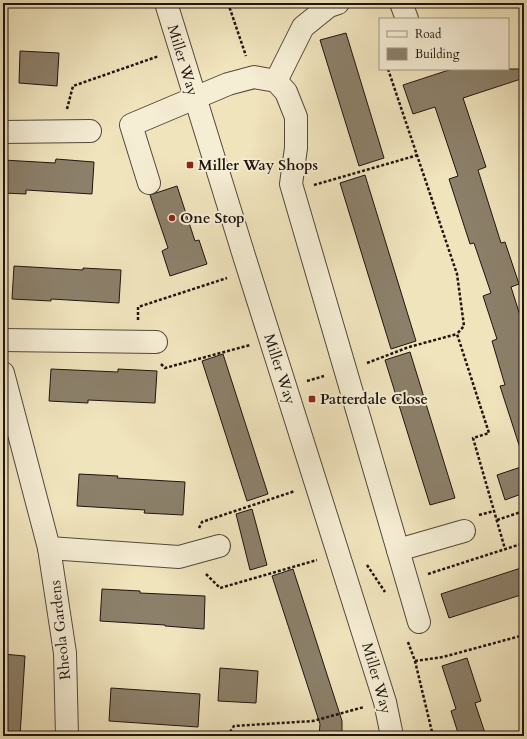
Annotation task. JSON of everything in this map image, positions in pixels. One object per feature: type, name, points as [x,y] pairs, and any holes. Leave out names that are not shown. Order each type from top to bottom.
[{"type":"street","name":"Miller Way","points":[[166,3],[270,340],[286,386],[385,702],[392,736]]},
{"type":"street","points":[[276,81],[303,27],[329,6],[338,3]]},
{"type":"street","points":[[401,3],[407,18]]},
{"type":"street","points":[[149,183],[131,125],[228,84],[254,77],[276,81],[286,92],[296,117],[296,148],[291,184],[407,581],[413,630]]},
{"type":"street","points":[[3,132],[90,131]]},
{"type":"street","points":[[3,340],[156,342]]},
{"type":"street","name":"Rheola Gardens","points":[[3,373],[49,548],[65,653],[67,736]]},
{"type":"street","points":[[398,550],[464,531]]},
{"type":"street","points":[[49,548],[178,557],[219,546]]},
{"type":"path","points":[[228,3],[254,77]]},
{"type":"path","points":[[61,131],[73,86],[180,49]]},
{"type":"path","points":[[387,356],[409,347],[457,334],[464,326],[457,274],[388,70]]},
{"type":"path","points":[[293,191],[418,155]]},
{"type":"path","points":[[138,307],[249,271]]},
{"type":"path","points":[[457,334],[489,433],[473,438],[505,549]]},
{"type":"path","points":[[165,368],[270,340]]},
{"type":"path","points":[[286,386],[345,371]]},
{"type":"path","points":[[188,554],[202,522],[277,497]]},
{"type":"path","points":[[497,520],[524,511]]},
{"type":"path","points":[[407,581],[521,544],[524,552]]},
{"type":"path","points":[[220,588],[338,554]]},
{"type":"path","points":[[365,562],[389,598]]},
{"type":"path","points":[[413,630],[415,661],[433,736]]},
{"type":"path","points":[[415,661],[443,657],[524,635]]},
{"type":"path","points":[[227,736],[234,726],[313,721],[385,702]]},
{"type":"building","points":[[346,33],[384,158],[359,166],[320,40]]},
{"type":"building","points":[[20,51],[59,53],[57,86],[19,83]]},
{"type":"building","points":[[524,69],[524,78],[463,98],[486,167],[478,170],[501,243],[505,242],[519,284],[511,287],[524,328],[524,447],[520,448],[500,386],[505,385],[492,341],[497,339],[483,296],[491,293],[474,243],[470,244],[449,179],[458,176],[435,107],[413,114],[403,85],[449,70]]},
{"type":"building","points":[[56,159],[94,162],[92,194],[26,190],[26,194],[3,193],[3,160],[55,163]]},
{"type":"building","points":[[365,175],[416,341],[391,349],[340,183]]},
{"type":"building","name":"One Stop","points":[[177,186],[195,241],[199,240],[207,264],[170,276],[162,251],[168,248],[150,195]]},
{"type":"building","points":[[14,266],[83,270],[83,268],[121,270],[119,303],[51,299],[51,301],[12,299]]},
{"type":"building","points":[[410,352],[455,498],[430,505],[385,360]]},
{"type":"building","points":[[223,354],[268,494],[247,501],[202,361]]},
{"type":"building","points":[[51,369],[118,372],[118,369],[157,371],[155,403],[88,400],[88,403],[49,401]]},
{"type":"building","points":[[524,466],[524,493],[505,500],[497,475]]},
{"type":"building","points":[[79,474],[185,482],[183,515],[144,513],[145,510],[77,506]]},
{"type":"building","points":[[252,509],[267,565],[250,570],[236,514]]},
{"type":"building","points":[[524,567],[524,594],[449,618],[441,594]]},
{"type":"building","points":[[293,569],[342,721],[342,736],[319,736],[320,724],[272,576]]},
{"type":"building","points":[[102,589],[140,591],[140,593],[205,596],[204,629],[100,621]]},
{"type":"building","points":[[3,654],[25,656],[20,736],[3,736]]},
{"type":"building","points":[[467,658],[481,701],[475,703],[486,736],[459,736],[451,711],[456,709],[442,666]]},
{"type":"building","points":[[220,668],[258,671],[256,703],[218,701]]},
{"type":"building","points":[[111,688],[200,694],[198,727],[109,721]]},
{"type":"place","name":"Miller Way Shops","points":[[190,165]]},
{"type":"place","name":"One Stop","points":[[172,218]]},
{"type":"place","name":"Patterdale Close","points":[[312,399]]}]
